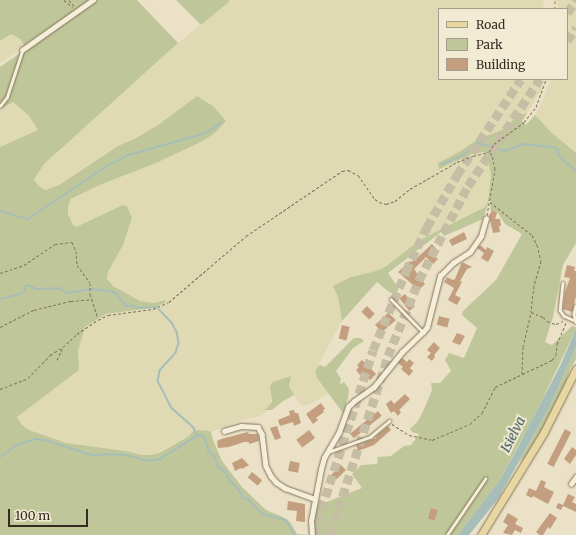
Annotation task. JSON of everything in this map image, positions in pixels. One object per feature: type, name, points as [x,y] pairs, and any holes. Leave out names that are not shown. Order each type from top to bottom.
[{"type":"main road","points":[[481,535],[544,432],[575,373]]},
{"type":"street","points":[[22,50],[77,9],[93,0]]},
{"type":"street","points":[[312,535],[311,521],[321,469],[327,452],[339,432],[350,404],[374,387],[402,352],[427,327],[440,276],[453,263],[470,252],[481,236],[486,219]]},
{"type":"street","points":[[224,431],[242,426],[258,427],[262,434],[266,466],[271,476],[276,482],[285,488],[315,499]]},
{"type":"street","points":[[571,484],[576,477]]},
{"type":"lane","points":[[0,106],[7,97],[22,50]]},
{"type":"lane","points":[[563,282],[559,307],[561,313],[575,321]]},
{"type":"lane","points":[[391,299],[423,332]]},
{"type":"lane","points":[[575,321],[574,314],[576,306]]},
{"type":"lane","points":[[327,452],[370,437],[388,421]]},
{"type":"lane","points":[[448,535],[485,479]]},
{"type":"path","points":[[64,0],[77,9]]},
{"type":"path","points":[[69,0],[77,9]]},
{"type":"path","points":[[0,390],[28,378],[50,355],[98,320],[108,315],[157,308],[169,302],[246,236],[342,171],[348,170],[358,175],[375,199],[386,204],[395,201],[410,189],[457,162],[489,152],[494,144],[524,122],[536,107],[546,80]]},
{"type":"path","points":[[486,219],[495,169],[492,155],[489,152]]},
{"type":"path","points":[[490,202],[532,235],[537,245],[541,261],[534,286],[531,312],[523,347],[522,374]]},
{"type":"path","points":[[0,273],[24,265],[54,244],[72,242],[76,251],[77,265],[90,283],[92,299],[98,312],[98,320]]},
{"type":"path","points":[[0,327],[34,310],[71,301],[92,299]]},
{"type":"path","points":[[531,312],[556,324],[568,318]]},
{"type":"path","points":[[388,421],[409,435],[432,440],[456,432],[478,418],[495,387],[552,360],[556,355],[562,330],[568,318]]},
{"type":"path","points":[[57,360],[63,347]]},
{"type":"shaded area","points":[[228,0],[543,0],[544,8],[438,8],[438,80],[544,80],[541,91],[527,113],[523,113],[514,119],[502,130],[478,139],[459,152],[445,159],[439,169],[472,154],[484,152],[488,161],[491,175],[488,201],[485,207],[420,240],[385,267],[376,271],[351,277],[338,297],[342,321],[315,371],[317,378],[329,393],[311,404],[302,406],[292,392],[289,382],[291,380],[273,382],[270,386],[271,405],[261,416],[243,420],[211,432],[202,430],[192,432],[189,436],[152,455],[142,455],[126,451],[66,443],[29,430],[22,425],[17,415],[77,372],[79,368],[78,351],[85,327],[106,314],[150,308],[159,301],[154,303],[140,301],[113,286],[107,279],[108,272],[123,245],[131,218],[127,206],[123,205],[76,227],[73,225],[68,214],[68,207],[72,199],[102,184],[154,164],[201,142],[225,123],[213,106],[197,96],[158,125],[136,138],[118,146],[59,185],[45,190],[34,181],[44,164],[83,128],[178,43],[229,2]]},
{"type":"shaded area","points":[[553,0],[576,0],[576,153],[551,132],[535,115],[551,80],[568,80],[568,8],[558,8],[558,2],[553,2]]},
{"type":"shaded area","points":[[11,34],[20,39],[25,46],[0,63],[0,41]]},
{"type":"shaded area","points":[[13,102],[29,116],[38,130],[0,147],[0,105],[3,108]]},
{"type":"green space","points":[[0,0],[90,0],[25,46],[20,39],[11,34],[0,41]]},
{"type":"green space","points":[[97,0],[137,0],[178,43],[44,164],[34,180],[39,186],[45,190],[59,185],[118,146],[136,138],[158,125],[197,96],[213,106],[226,121],[215,133],[201,142],[154,164],[102,184],[71,199],[68,207],[68,214],[73,225],[76,227],[123,205],[127,206],[132,218],[123,245],[108,272],[107,279],[113,286],[140,301],[154,303],[165,300],[165,303],[150,308],[106,314],[85,327],[78,351],[79,370],[17,417],[22,425],[29,430],[66,443],[126,451],[142,455],[152,455],[161,452],[189,436],[192,432],[198,430],[209,431],[211,432],[222,461],[242,487],[266,510],[283,517],[290,522],[297,534],[309,535],[0,535],[0,147],[38,130],[29,116],[13,102],[3,108],[0,105],[0,67]]},
{"type":"green space","points":[[176,0],[228,0],[230,1],[201,25]]},
{"type":"green space","points":[[527,113],[522,121],[526,125],[535,115],[551,132],[576,153],[576,243],[563,265],[553,317],[545,342],[552,345],[572,326],[576,327],[576,329],[535,415],[499,481],[458,535],[313,535],[313,516],[316,506],[362,488],[352,474],[361,465],[377,464],[378,457],[391,456],[404,446],[411,445],[419,434],[412,432],[410,429],[418,421],[425,407],[432,390],[431,383],[440,383],[451,371],[445,360],[449,353],[464,358],[477,328],[462,315],[463,311],[496,280],[522,234],[505,224],[498,213],[490,210],[491,201],[489,201],[483,219],[444,236],[441,232],[388,273],[399,289],[394,294],[389,292],[377,282],[342,321],[338,297],[333,286],[351,277],[376,271],[385,267],[420,240],[485,207],[488,201],[491,175],[488,161],[484,152],[472,154],[439,169],[438,163],[459,152],[478,139],[502,130],[518,115]]},
{"type":"green space","points":[[354,338],[361,338],[364,341],[353,348],[336,371],[341,379],[340,383],[341,384],[344,382],[349,389],[348,398],[343,413],[317,378],[315,371],[319,365],[325,367]]},
{"type":"green space","points":[[576,347],[576,359],[570,369],[564,387],[544,426],[525,457],[519,462],[550,406]]},
{"type":"green space","points":[[291,376],[289,386],[294,395],[283,401],[272,410],[265,410],[272,402],[270,386],[273,382]]},
{"type":"water","points":[[576,329],[576,347],[550,406],[498,499],[469,535],[458,535],[499,481],[560,366]]},
{"type":"building","points":[[492,210],[497,213],[495,219],[500,219],[500,232],[493,233],[489,216]]},
{"type":"building","points":[[464,232],[467,239],[452,246],[449,240]]},
{"type":"building","points":[[432,244],[437,250],[433,254],[438,259],[433,264],[426,257],[414,269],[425,284],[417,292],[412,287],[413,285],[398,272],[410,261],[411,262],[417,258]]},
{"type":"building","points":[[480,245],[486,250],[487,247],[494,251],[488,262],[481,258],[484,253],[477,248]]},
{"type":"building","points":[[462,262],[472,267],[467,269],[460,281],[462,282],[455,295],[461,298],[457,305],[448,300],[454,288],[444,282],[447,277],[453,280],[455,279]]},
{"type":"building","points":[[567,265],[575,267],[574,271],[576,271],[576,297],[572,312],[563,309],[565,292],[570,278],[564,277]]},
{"type":"building","points":[[405,294],[415,307],[409,311],[399,298]]},
{"type":"building","points":[[367,306],[375,314],[369,319],[361,312]]},
{"type":"building","points":[[388,313],[396,320],[382,332],[375,325]]},
{"type":"building","points":[[439,316],[450,319],[447,328],[437,325]]},
{"type":"building","points":[[342,325],[350,327],[346,341],[339,339]]},
{"type":"building","points":[[457,333],[465,336],[460,345],[452,342]]},
{"type":"building","points":[[434,342],[440,348],[434,355],[435,357],[432,361],[427,357],[431,353],[427,350]]},
{"type":"building","points":[[402,358],[407,362],[409,359],[414,363],[410,368],[413,371],[409,376],[401,369],[403,367],[398,363]]},
{"type":"building","points":[[362,360],[376,374],[370,380],[362,373],[360,375],[356,370],[359,367],[357,365]]},
{"type":"building","points":[[405,394],[410,399],[399,410],[401,412],[398,416],[394,411],[391,413],[386,404],[391,400],[394,404]]},
{"type":"building","points":[[321,403],[325,409],[323,410],[324,412],[316,418],[318,420],[313,424],[306,414]]},
{"type":"building","points":[[294,410],[295,413],[298,413],[301,423],[294,426],[293,422],[280,426],[278,420],[290,415],[289,411]]},
{"type":"building","points":[[378,411],[382,416],[354,438],[350,434]]},
{"type":"building","points":[[277,426],[281,438],[275,440],[270,428]]},
{"type":"building","points":[[388,426],[391,430],[374,445],[358,451],[356,445],[376,438],[375,437]]},
{"type":"building","points":[[565,429],[571,432],[554,467],[547,464]]},
{"type":"building","points":[[309,430],[315,438],[302,448],[296,440]]},
{"type":"building","points":[[248,432],[249,434],[258,434],[259,441],[249,444],[249,442],[244,442],[229,447],[218,448],[217,441]]},
{"type":"building","points":[[572,447],[576,450],[576,455],[570,464],[564,459]]},
{"type":"building","points":[[242,458],[249,465],[235,471],[232,463]]},
{"type":"building","points":[[290,461],[300,463],[298,473],[288,471]]},
{"type":"building","points":[[341,465],[346,470],[336,480],[331,475]]},
{"type":"building","points":[[252,472],[262,480],[258,486],[248,477]]},
{"type":"building","points":[[541,480],[546,482],[544,487],[554,492],[548,504],[533,496],[532,498],[526,495],[529,488],[536,491]]},
{"type":"building","points":[[568,494],[575,497],[572,502],[576,504],[576,512],[563,506],[561,510],[556,508],[558,503],[563,505]]},
{"type":"building","points":[[288,501],[305,504],[305,522],[296,521],[297,511],[287,510]]},
{"type":"building","points":[[431,508],[438,510],[435,521],[428,519]]},
{"type":"building","points":[[508,513],[518,519],[515,524],[523,528],[521,533],[515,530],[512,535],[503,533],[508,525],[503,522]]},
{"type":"building","points":[[550,513],[557,518],[550,529],[548,527],[543,535],[540,535],[536,532]]},
{"type":"waterway","points":[[0,211],[28,219],[107,166],[129,155],[206,133],[221,123]]},
{"type":"waterway","points":[[442,164],[462,156],[478,143],[489,146]]},
{"type":"waterway","points":[[495,148],[505,151],[524,144],[554,147],[558,150],[559,156],[576,171]]},
{"type":"waterway","points":[[0,299],[24,292],[25,287],[29,285],[36,289],[60,288],[67,293],[91,289],[111,291],[116,293],[127,306],[134,306],[138,308],[157,307]]},
{"type":"waterway","points":[[159,309],[172,323],[177,332],[179,343],[176,353],[160,371],[158,381],[172,408],[194,428],[197,436]]},
{"type":"waterway","points":[[0,457],[17,445],[36,439],[45,440],[95,456],[106,454],[126,455],[148,461],[160,459],[197,436],[202,435],[205,438],[209,451],[215,457],[219,467],[226,472],[230,480],[240,491],[243,498],[248,499],[263,514],[286,520],[295,535]]},
{"type":"tunnel","points":[[568,12],[576,0]]},
{"type":"tunnel","points":[[568,40],[576,28]]},
{"type":"tunnel","points":[[313,535],[373,350],[406,271],[427,227],[457,175],[520,80]]},
{"type":"tunnel","points":[[330,535],[388,356],[419,280],[468,186],[539,80]]},
{"type":"water label","name":"Isielva","points":[[514,435]]}]
